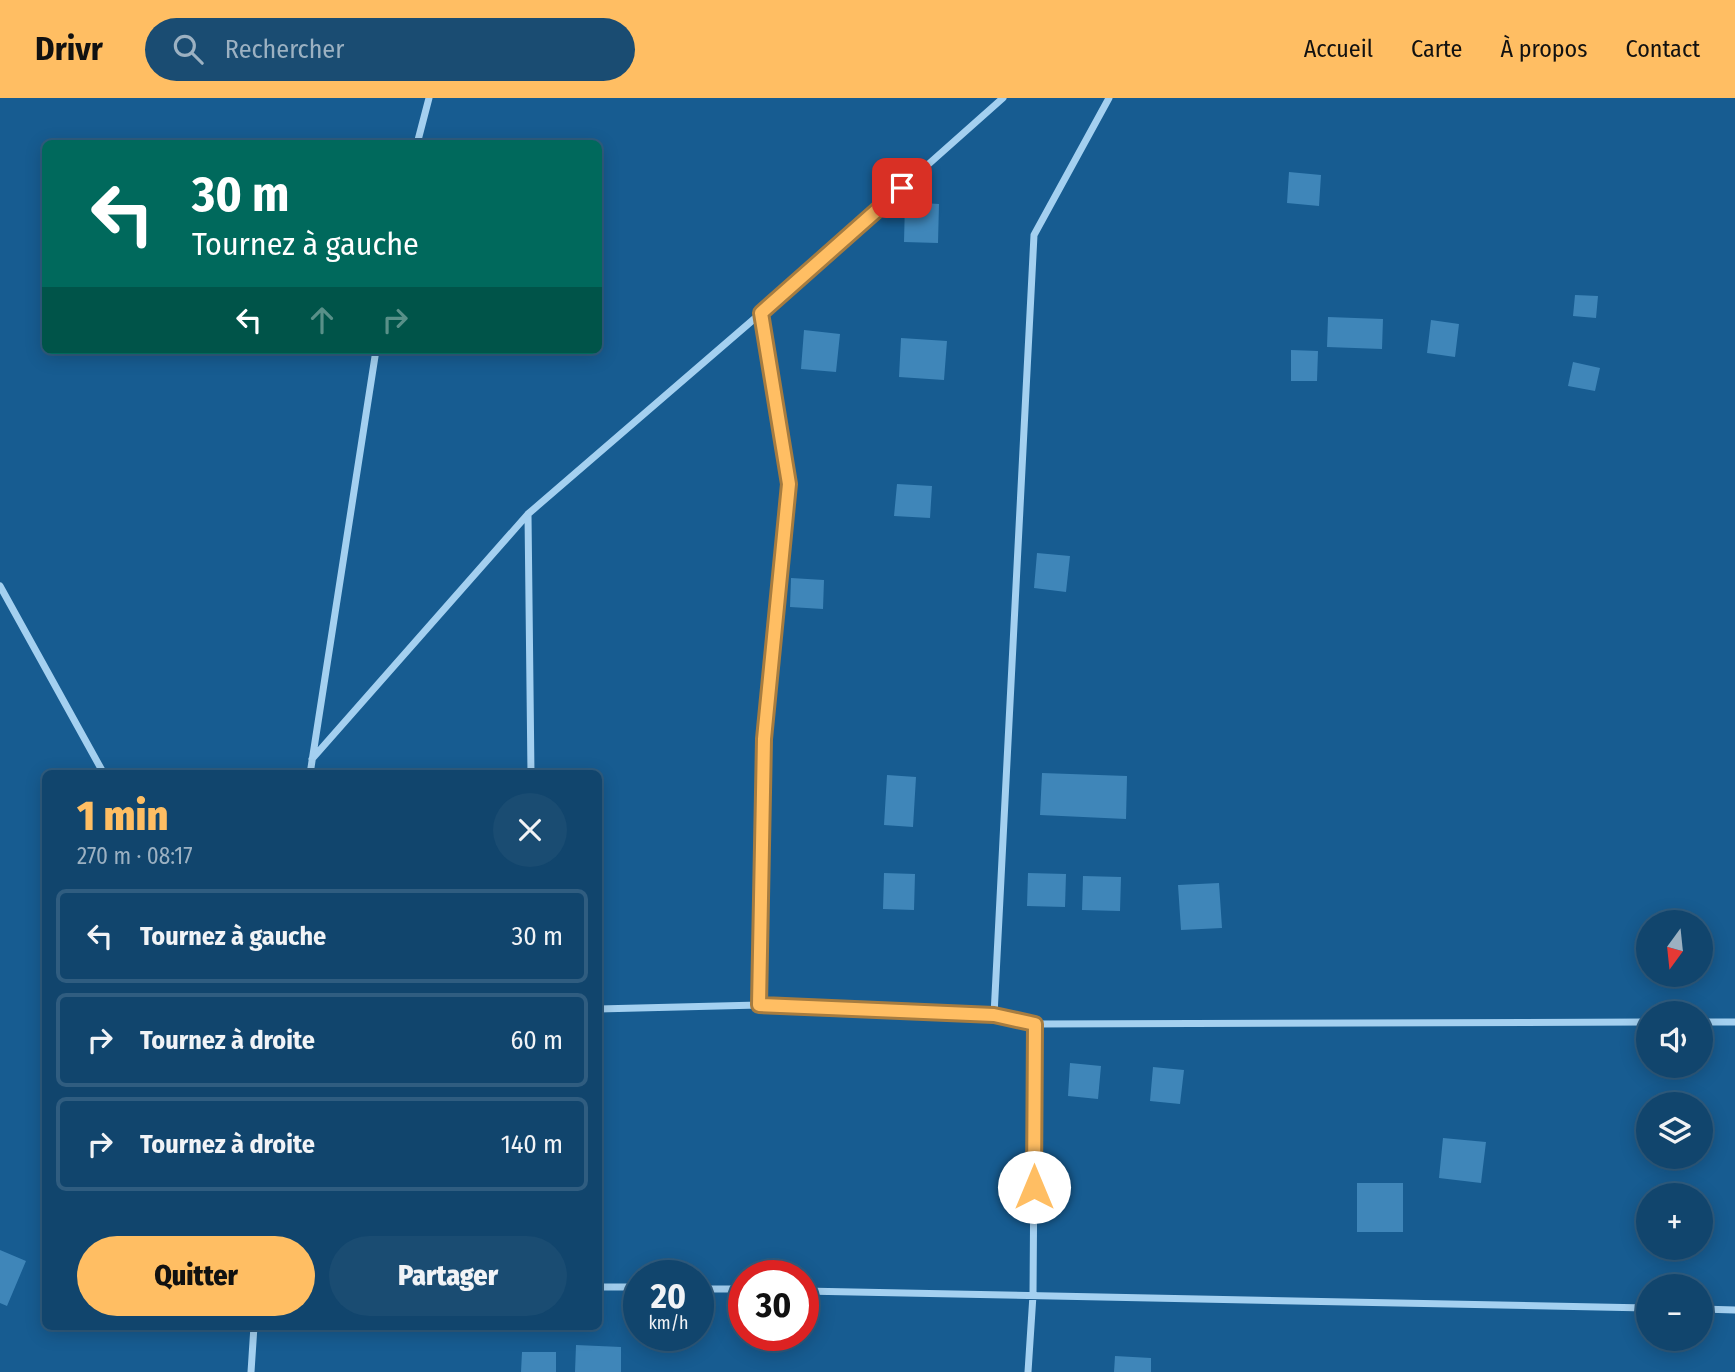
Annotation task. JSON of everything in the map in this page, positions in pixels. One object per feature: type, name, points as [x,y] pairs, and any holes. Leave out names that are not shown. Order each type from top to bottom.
[{"type":"street","points":[[418,140],[429,98]]},
{"type":"street","points":[[312,759],[528,514],[761,313],[1003,98]]},
{"type":"street","points":[[994,1015],[1034,235],[1109,98]]},
{"type":"street","points":[[759,1005],[764,739],[789,484],[761,313]]},
{"type":"street","points":[[311,770],[375,354]]},
{"type":"street","points":[[528,514],[531,770]]},
{"type":"street","points":[[0,586],[102,770]]},
{"type":"street","points":[[602,1009],[759,1005],[994,1015],[1035,1024],[1636,1022]]},
{"type":"street","points":[[1713,1022],[1735,1022]]},
{"type":"street","points":[[1028,1372],[1033,1295],[1035,1024]]},
{"type":"street","points":[[602,1286],[623,1287]]},
{"type":"street","points":[[819,1291],[1636,1308]]},
{"type":"street","points":[[1713,1309],[1735,1310]]},
{"type":"street","points":[[251,1372],[254,1330]]},
{"type":"building","points":[[1289,172],[1321,175],[1319,206],[1287,203]]},
{"type":"building","points":[[905,202],[939,204],[938,243],[904,242]]},
{"type":"building","points":[[1575,295],[1598,296],[1596,318],[1573,316]]},
{"type":"building","points":[[1328,317],[1383,319],[1382,349],[1327,347]]},
{"type":"building","points":[[1431,320],[1459,324],[1455,357],[1427,353]]},
{"type":"building","points":[[804,330],[840,334],[836,372],[801,369]]},
{"type":"building","points":[[901,338],[947,341],[944,380],[899,377]]},
{"type":"building","points":[[1291,350],[1318,351],[1317,381],[1291,381]]},
{"type":"building","points":[[1573,362],[1600,368],[1595,391],[1568,386]]},
{"type":"building","points":[[897,484],[932,486],[930,518],[894,516]]},
{"type":"building","points":[[1037,553],[1070,556],[1066,592],[1034,588]]},
{"type":"building","points":[[791,578],[824,580],[823,609],[790,607]]},
{"type":"building","points":[[1042,773],[1127,776],[1126,819],[1040,815]]},
{"type":"building","points":[[887,775],[916,777],[913,827],[884,825]]},
{"type":"building","points":[[884,873],[915,874],[914,910],[883,909]]},
{"type":"building","points":[[1028,873],[1066,874],[1065,907],[1027,906]]},
{"type":"building","points":[[1083,876],[1121,877],[1120,911],[1082,910]]},
{"type":"building","points":[[1219,883],[1222,928],[1181,930],[1178,885]]},
{"type":"building","points":[[1070,1063],[1101,1066],[1098,1099],[1068,1096]]},
{"type":"building","points":[[1153,1067],[1184,1070],[1180,1104],[1150,1101]]},
{"type":"building","points":[[1443,1138],[1486,1142],[1481,1183],[1439,1178]]},
{"type":"building","points":[[1357,1183],[1403,1183],[1403,1232],[1357,1232]]},
{"type":"building","points":[[0,1250],[26,1261],[7,1306],[0,1303]]},
{"type":"building","points":[[576,1345],[621,1347],[621,1372],[575,1372]]},
{"type":"building","points":[[522,1352],[556,1352],[556,1372],[521,1372]]},
{"type":"building","points":[[1115,1356],[1151,1358],[1151,1372],[1114,1372]]},
{"type":"route","points":[[902,188],[761,313],[789,484],[764,739],[759,1005],[994,1015],[1035,1024],[1034,1187]]}]
